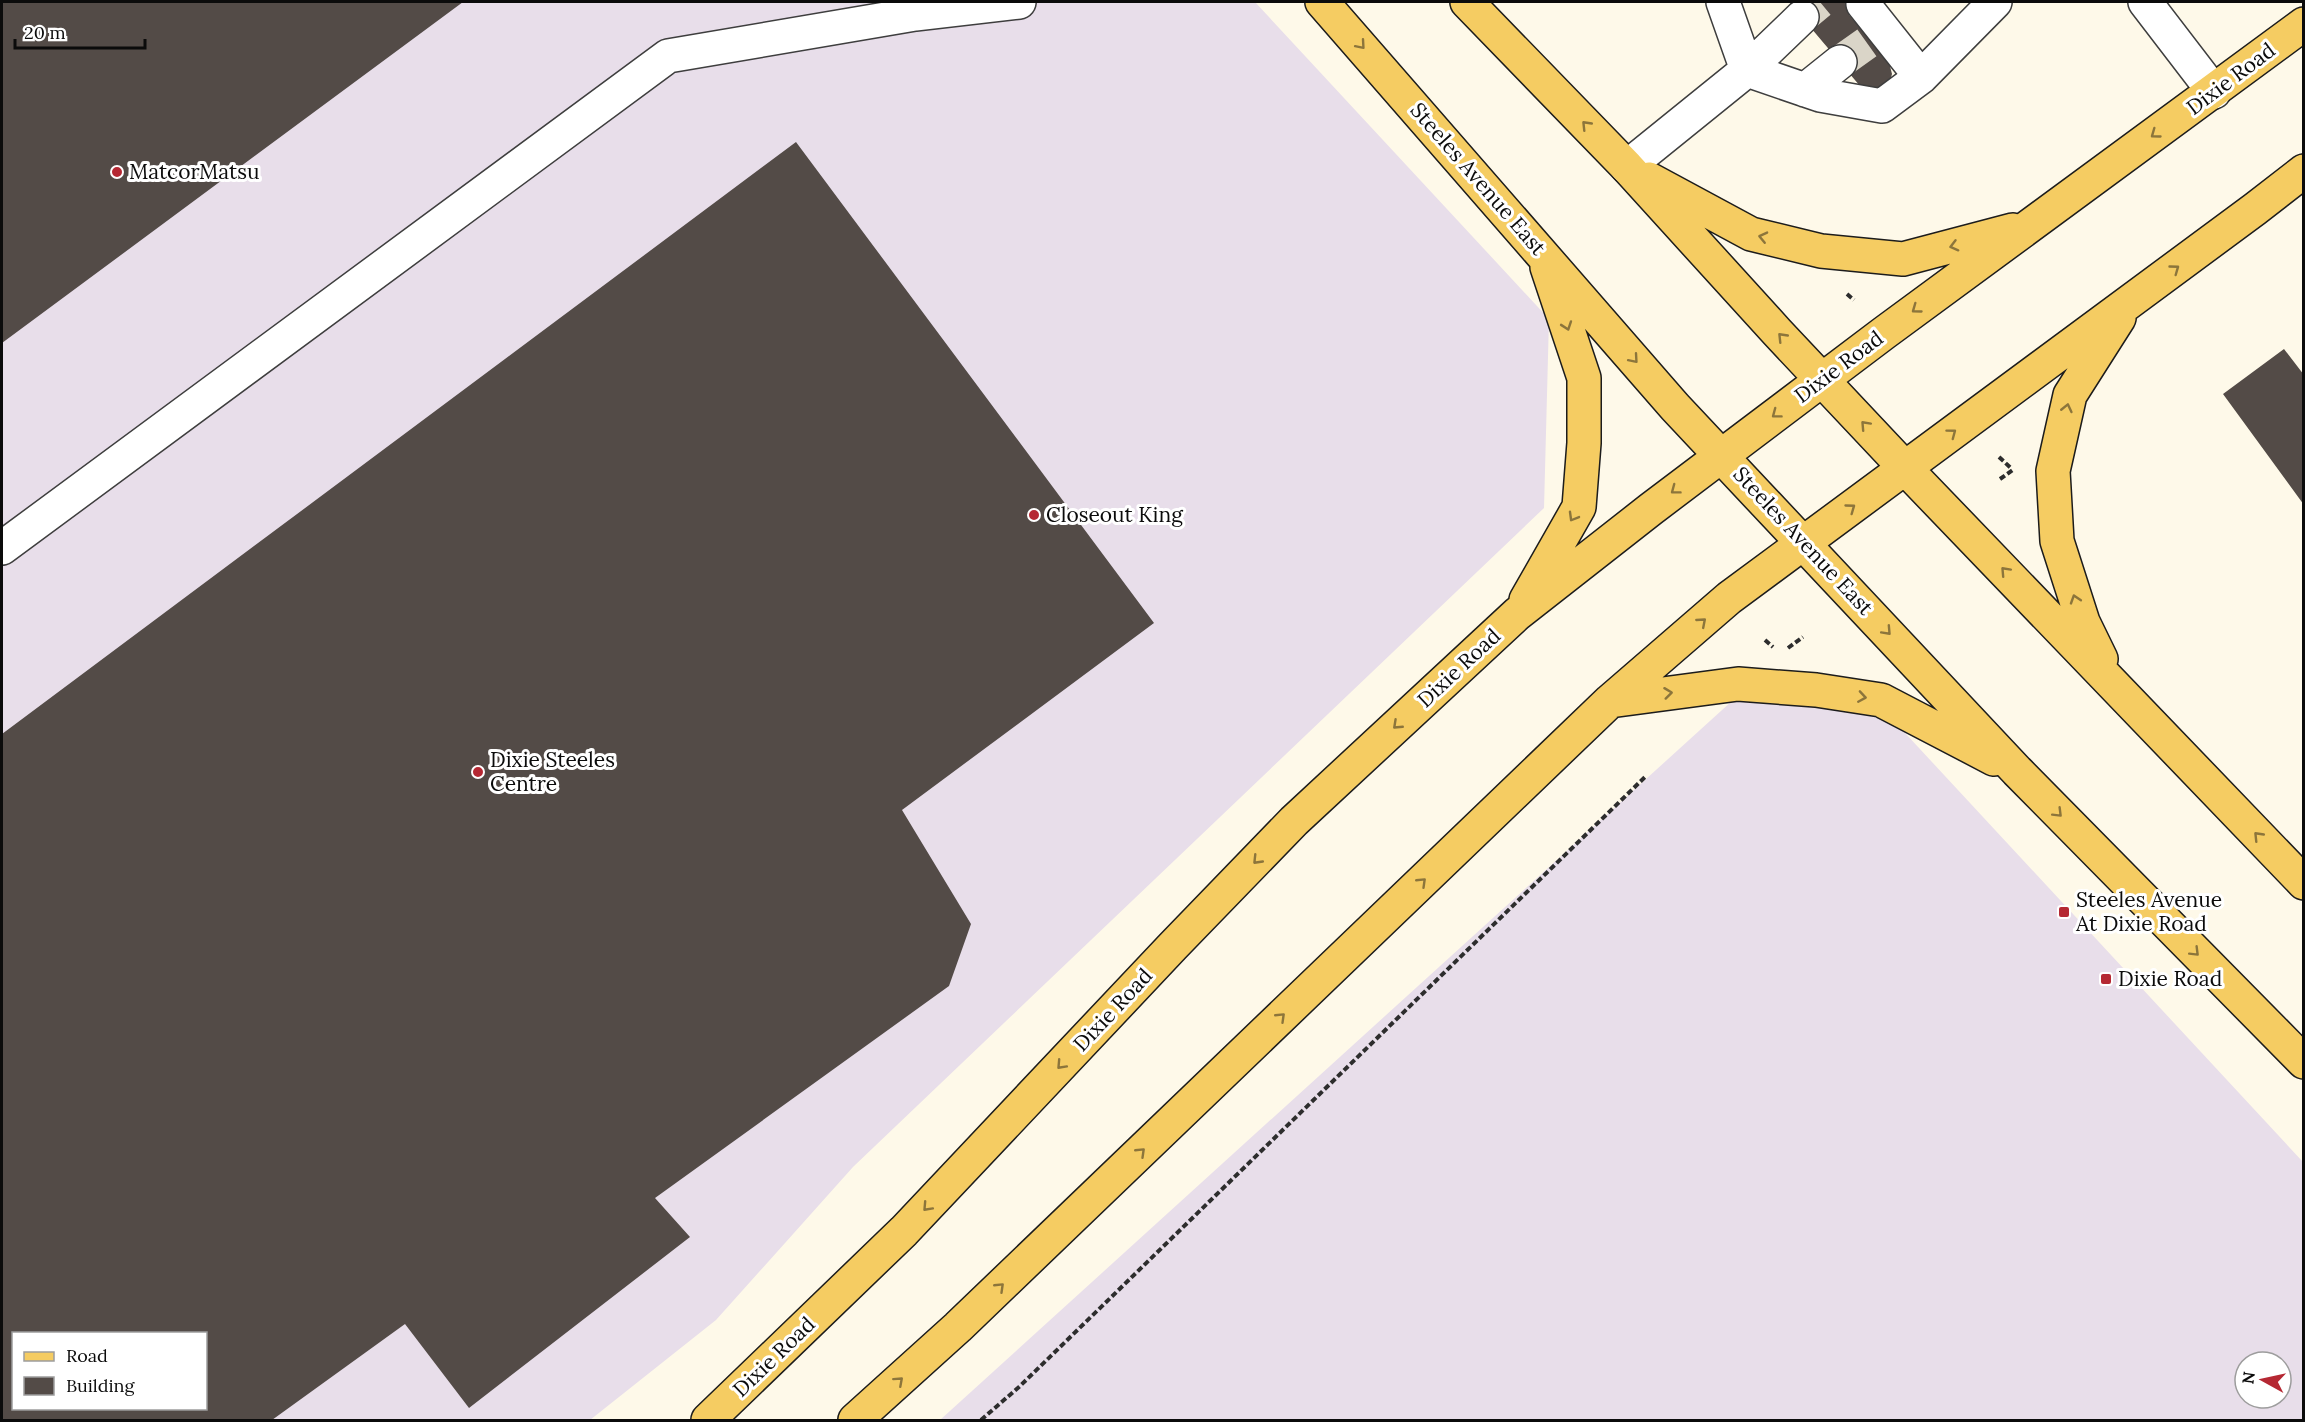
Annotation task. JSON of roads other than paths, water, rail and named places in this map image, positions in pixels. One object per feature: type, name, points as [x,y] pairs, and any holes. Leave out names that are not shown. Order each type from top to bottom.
[{"type":"main road","name":"Steeles Avenue East","points":[[1322,2],[1675,407],[2017,771],[2304,1062]]},
{"type":"main road","points":[[1467,2],[1627,167],[1905,468],[2304,884]]},
{"type":"main road","name":"Dixie Road","points":[[708,1420],[904,1231],[1294,821],[1517,614],[1823,379],[2304,24]]},
{"type":"main road","points":[[1627,167],[1751,234],[1821,250],[1903,259],[2031,225]]},
{"type":"main road","points":[[855,1420],[966,1319],[1610,701],[1729,598],[2255,210],[2304,171]]},
{"type":"main road","points":[[1517,614],[1579,507],[1584,443],[1584,378],[1541,251]]},
{"type":"main road","points":[[2117,690],[2083,622],[2057,541],[2053,471],[2070,395],[2128,303]]},
{"type":"main road","points":[[1610,701],[1738,684],[1816,690],[1881,700],[2017,771]]},
{"type":"lane","points":[[2,548],[668,56],[915,14],[1018,2]]},
{"type":"lane","points":[[1723,2],[1747,70]]},
{"type":"lane","points":[[1747,70],[1804,90],[1882,106],[1921,77],[1995,2]]},
{"type":"lane","points":[[2145,2],[2214,92]]},
{"type":"lane","points":[[1863,4],[1877,35],[1921,77]]},
{"type":"lane","points":[[1627,167],[1747,70],[1802,17]]},
{"type":"lane","points":[[1804,90],[1840,62]]},
{"type":"tunnel","points":[[1802,17],[1820,2]]},
{"type":"tunnel","points":[[1840,62],[1871,40]]},
{"type":"place","name":"MatcorMatsu","points":[[117,172]]},
{"type":"place","name":"Closeout King","points":[[1034,515]]},
{"type":"place","name":"Dixie Steeles Centre","points":[[478,772]]},
{"type":"place","name":"Steeles Avenue At Dixie Road","points":[[2064,912]]},
{"type":"place","name":"Dixie Road","points":[[2106,979]]}]
